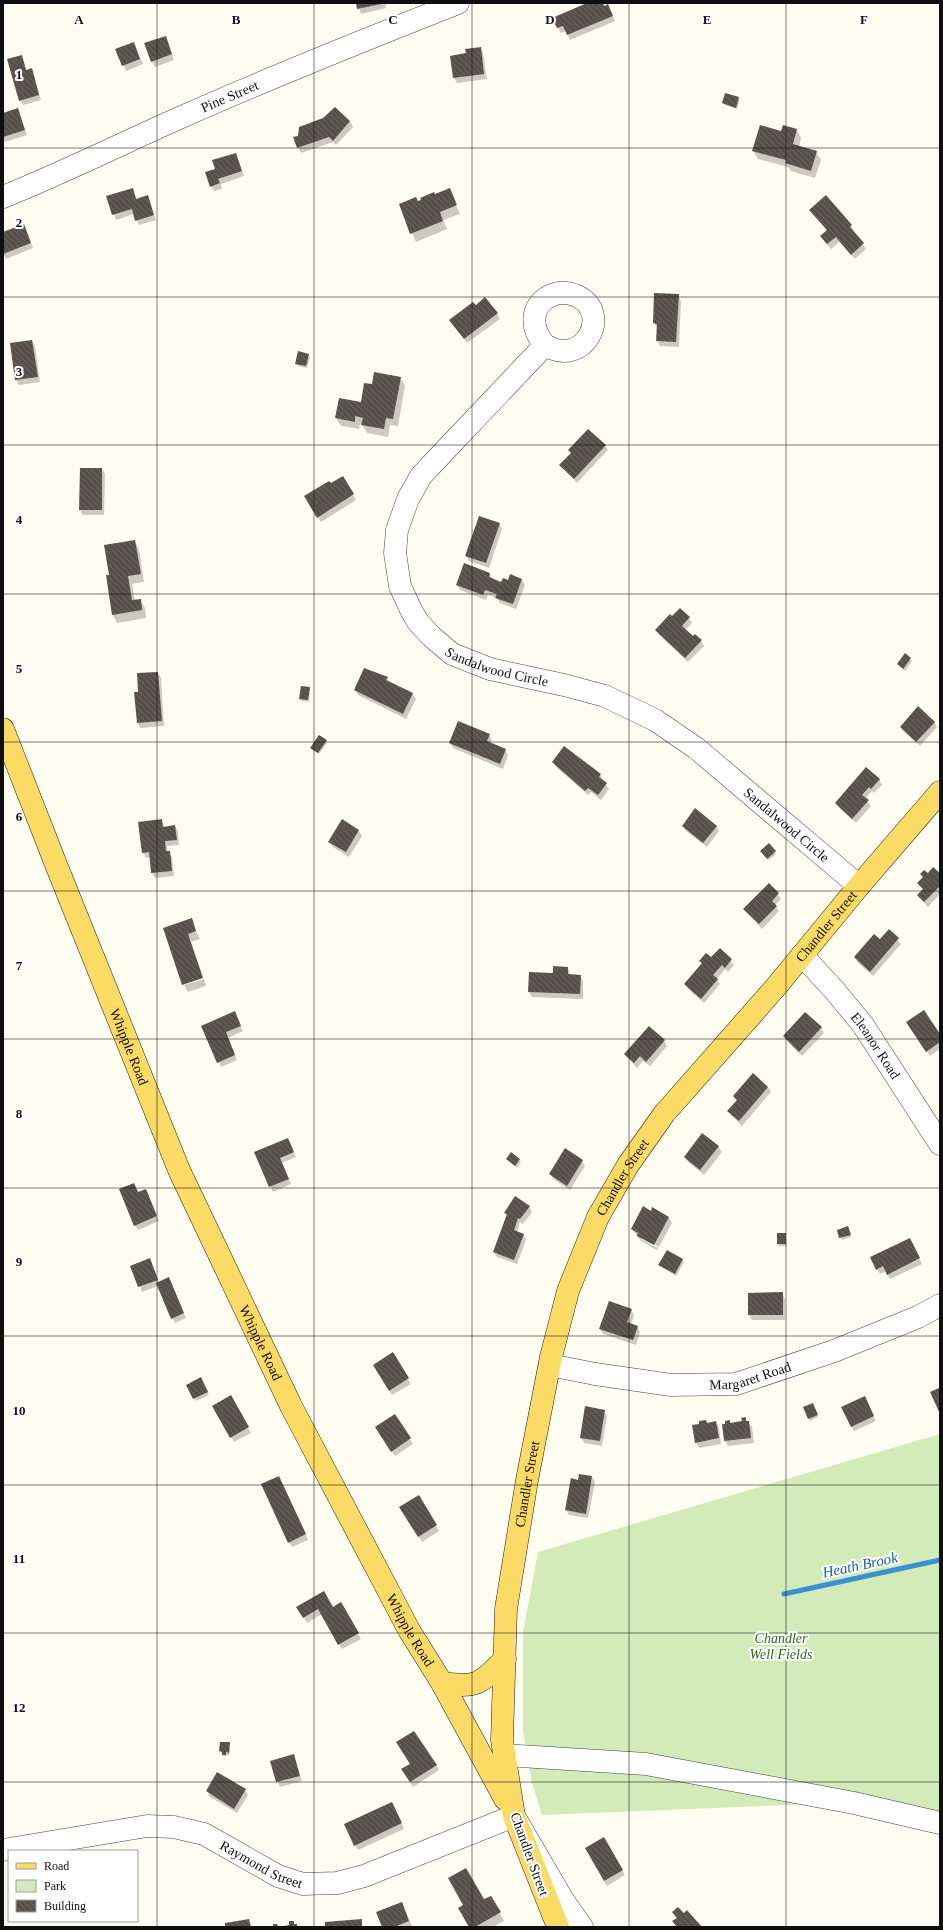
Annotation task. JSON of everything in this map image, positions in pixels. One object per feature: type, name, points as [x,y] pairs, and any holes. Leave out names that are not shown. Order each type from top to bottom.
[{"type":"main road","name":"Whipple Road","points":[[3,729],[65,888],[180,1170],[291,1406],[402,1616],[442,1683],[514,1816]]},
{"type":"main road","name":"Chandler Street","points":[[558,1927],[514,1816],[504,1755],[502,1740],[506,1609],[527,1480],[550,1365],[560,1320],[581,1256],[598,1217],[628,1165],[664,1114],[802,955],[940,792]]},
{"type":"main road","points":[[442,1683],[466,1686],[484,1680],[505,1659]]},
{"type":"street","name":"Pine Street","points":[[3,197],[46,180],[178,119],[365,39],[458,3]]},
{"type":"street","name":"Sandalwood Circle","points":[[545,345],[421,476],[408,499],[397,530],[395,564],[400,586],[415,616],[431,636],[452,654],[490,669],[564,685],[605,696],[655,720],[696,748],[859,886]]},
{"type":"street","name":"Eleanor Road","points":[[802,955],[835,990],[863,1025],[940,1144]]},
{"type":"street","name":"Margaret Road","points":[[550,1365],[595,1374],[671,1385],[736,1384],[834,1351],[918,1317],[940,1305]]},
{"type":"street","points":[[504,1755],[646,1764],[854,1803],[940,1823]]},
{"type":"street","name":"Raymond Street","points":[[3,1850],[147,1826],[174,1827],[204,1834],[278,1876],[303,1884],[337,1883],[364,1876],[514,1816]]},
{"type":"street","name":"Whipple Road","points":[[514,1816],[563,1900],[582,1927]]},
{"type":"green space","name":"Chandler Well Fields","points":[[940,1434],[940,1834],[812,1804],[542,1815],[532,1783],[523,1732],[523,1632],[538,1552]]},
{"type":"building","points":[[356,3],[381,3],[381,4],[357,9]]},
{"type":"building","points":[[587,3],[603,3],[604,6],[608,4],[613,16],[567,35],[563,26],[557,28],[552,18]]},
{"type":"building","points":[[166,36],[172,54],[151,62],[144,43]]},
{"type":"building","points":[[134,42],[140,59],[122,66],[115,49]]},
{"type":"building","points":[[481,47],[484,74],[453,78],[450,56],[466,53],[465,49]]},
{"type":"building","points":[[22,55],[26,70],[32,68],[39,95],[19,101],[7,59]]},
{"type":"building","points":[[725,93],[739,97],[736,108],[722,103]]},
{"type":"building","points":[[335,107],[350,121],[333,141],[329,137],[297,148],[293,137],[298,136],[299,127],[323,118]]},
{"type":"building","points":[[18,108],[25,130],[3,137],[3,113]]},
{"type":"building","points":[[760,125],[781,131],[783,125],[797,129],[793,144],[817,151],[811,171],[785,163],[786,160],[752,151]]},
{"type":"building","points":[[236,153],[242,171],[218,179],[220,183],[210,187],[205,172],[215,169],[212,160]]},
{"type":"building","points":[[133,188],[136,199],[148,195],[154,215],[135,221],[132,209],[112,215],[106,196]]},
{"type":"building","points":[[450,188],[457,205],[440,212],[443,221],[410,234],[399,204],[416,197],[418,201],[421,200],[420,198],[434,192],[435,194]]},
{"type":"building","points":[[826,195],[852,225],[850,227],[864,243],[851,255],[836,237],[827,244],[820,236],[827,230],[809,210]]},
{"type":"building","points":[[24,224],[31,243],[3,254],[3,232]]},
{"type":"building","points":[[654,293],[679,294],[676,342],[656,341],[657,324],[653,323]]},
{"type":"building","points":[[485,297],[498,313],[464,339],[449,320],[473,302],[476,305]]},
{"type":"building","points":[[32,340],[38,377],[15,380],[10,343]]},
{"type":"building","points":[[298,351],[309,354],[306,366],[295,364]]},
{"type":"building","points":[[374,372],[401,377],[393,419],[386,418],[384,429],[361,425],[363,418],[355,416],[355,422],[335,418],[339,398],[361,402],[364,383],[372,384]]},
{"type":"building","points":[[588,429],[606,445],[574,479],[559,465],[571,453],[568,450]]},
{"type":"building","points":[[80,468],[102,468],[102,510],[79,510]]},
{"type":"building","points":[[343,476],[354,494],[317,518],[304,496],[329,481],[331,483]]},
{"type":"building","points":[[479,516],[500,523],[486,563],[465,556]]},
{"type":"building","points":[[135,540],[141,574],[128,576],[132,600],[141,599],[142,610],[112,615],[106,575],[109,575],[104,545]]},
{"type":"building","points":[[464,563],[490,573],[489,577],[501,582],[503,578],[508,580],[510,574],[522,579],[513,604],[495,598],[497,594],[485,590],[483,595],[456,585]]},
{"type":"building","points":[[680,608],[690,617],[682,626],[693,636],[695,634],[702,640],[685,658],[655,630],[670,614],[672,616]]},
{"type":"building","points":[[905,653],[911,658],[903,669],[897,664]]},
{"type":"building","points":[[364,668],[388,677],[386,680],[413,693],[403,714],[354,690]]},
{"type":"building","points":[[158,672],[162,721],[137,723],[134,692],[138,692],[137,673]]},
{"type":"building","points":[[301,686],[310,687],[308,700],[299,699]]},
{"type":"building","points":[[918,706],[935,722],[916,742],[900,727]]},
{"type":"building","points":[[458,721],[490,734],[487,741],[506,749],[500,764],[449,743]]},
{"type":"building","points":[[319,735],[327,740],[318,753],[310,748]]},
{"type":"building","points":[[564,746],[601,774],[599,777],[607,783],[598,795],[588,788],[585,791],[552,762]]},
{"type":"building","points":[[866,767],[880,779],[871,789],[869,787],[862,795],[869,800],[852,819],[835,803]]},
{"type":"building","points":[[695,808],[717,826],[703,843],[682,826]]},
{"type":"building","points":[[162,819],[163,827],[175,825],[177,840],[165,841],[166,851],[170,851],[172,871],[151,873],[149,852],[142,853],[138,822]]},
{"type":"building","points":[[342,819],[359,830],[346,852],[328,842]]},
{"type":"building","points":[[769,843],[776,851],[767,859],[760,851]]},
{"type":"building","points":[[933,867],[940,873],[940,886],[924,902],[917,895],[923,889],[917,883],[923,877],[920,874],[924,870],[928,873]]},
{"type":"building","points":[[769,883],[779,893],[772,901],[777,906],[759,924],[743,909]]},
{"type":"building","points":[[192,918],[196,931],[188,934],[203,978],[182,985],[163,928]]},
{"type":"building","points":[[889,929],[899,938],[870,972],[854,957],[874,934],[880,939]]},
{"type":"building","points":[[720,948],[732,959],[725,968],[722,965],[713,975],[718,979],[701,999],[684,984],[702,963],[699,961],[706,953],[711,957]]},
{"type":"building","points":[[553,966],[568,967],[568,974],[581,975],[580,994],[528,992],[529,972],[553,973]]},
{"type":"building","points":[[924,1010],[940,1034],[940,1042],[926,1052],[906,1022]]},
{"type":"building","points":[[235,1011],[241,1026],[226,1032],[235,1055],[217,1063],[201,1026]]},
{"type":"building","points":[[805,1012],[822,1027],[799,1052],[783,1036]]},
{"type":"building","points":[[649,1026],[665,1040],[646,1062],[640,1056],[634,1063],[624,1054]]},
{"type":"building","points":[[753,1073],[768,1087],[739,1121],[727,1111],[737,1100],[733,1096]]},
{"type":"building","points":[[702,1133],[719,1146],[700,1170],[684,1157]]},
{"type":"building","points":[[288,1138],[294,1152],[280,1158],[289,1179],[269,1187],[254,1152]]},
{"type":"building","points":[[565,1148],[583,1160],[567,1186],[549,1174]]},
{"type":"building","points":[[511,1152],[520,1159],[515,1166],[506,1159]]},
{"type":"building","points":[[134,1183],[138,1192],[146,1189],[157,1216],[134,1226],[119,1189]]},
{"type":"building","points":[[515,1196],[530,1206],[520,1219],[518,1218],[514,1230],[524,1234],[514,1260],[493,1252],[507,1214],[504,1213]]},
{"type":"building","points":[[643,1206],[651,1211],[652,1207],[669,1217],[654,1245],[637,1236],[638,1233],[631,1229]]},
{"type":"building","points":[[848,1226],[851,1235],[839,1238],[837,1230]]},
{"type":"building","points":[[777,1233],[786,1233],[786,1244],[777,1244]]},
{"type":"building","points":[[910,1238],[920,1258],[887,1275],[883,1266],[876,1270],[870,1257]]},
{"type":"building","points":[[667,1250],[683,1259],[675,1274],[658,1265]]},
{"type":"building","points":[[150,1258],[158,1280],[138,1287],[130,1266]]},
{"type":"building","points":[[169,1277],[184,1313],[171,1319],[156,1283]]},
{"type":"building","points":[[783,1292],[783,1315],[748,1315],[748,1293]]},
{"type":"building","points":[[609,1301],[632,1309],[627,1322],[638,1326],[633,1340],[599,1329]]},
{"type":"building","points":[[393,1352],[409,1378],[389,1391],[373,1365]]},
{"type":"building","points":[[201,1377],[208,1392],[193,1399],[186,1385]]},
{"type":"building","points":[[939,1388],[940,1391],[940,1414],[930,1392]]},
{"type":"building","points":[[231,1395],[249,1427],[230,1438],[212,1406]]},
{"type":"building","points":[[865,1396],[874,1416],[851,1427],[841,1407]]},
{"type":"building","points":[[813,1403],[818,1415],[808,1419],[803,1407]]},
{"type":"building","points":[[585,1406],[605,1410],[600,1441],[580,1438]]},
{"type":"building","points":[[395,1414],[411,1438],[391,1452],[375,1427]]},
{"type":"building","points":[[746,1417],[746,1421],[749,1421],[751,1438],[724,1441],[722,1424],[725,1424],[725,1421],[730,1420],[730,1423],[742,1421],[741,1418]]},
{"type":"building","points":[[706,1420],[707,1423],[716,1421],[719,1438],[695,1443],[692,1425],[699,1424],[699,1421]]},
{"type":"building","points":[[579,1474],[592,1476],[586,1514],[565,1510],[571,1478],[578,1480]]},
{"type":"building","points":[[279,1476],[306,1534],[288,1543],[261,1484]]},
{"type":"building","points":[[419,1495],[437,1525],[418,1537],[399,1507]]},
{"type":"building","points":[[324,1591],[333,1607],[341,1602],[359,1633],[338,1645],[318,1609],[303,1618],[296,1607]]},
{"type":"building","points":[[414,1731],[437,1765],[410,1782],[401,1769],[410,1764],[396,1742]]},
{"type":"building","points":[[220,1742],[230,1742],[229,1753],[226,1752],[226,1755],[222,1755],[222,1752],[219,1751]]},
{"type":"building","points":[[294,1754],[300,1776],[276,1782],[270,1761]]},
{"type":"building","points":[[217,1772],[246,1789],[234,1809],[206,1791]]},
{"type":"building","points":[[392,1802],[402,1823],[354,1846],[344,1824]]},
{"type":"building","points":[[604,1837],[623,1870],[604,1881],[585,1848]]},
{"type":"building","points":[[466,1868],[484,1899],[491,1896],[501,1912],[475,1927],[469,1927],[458,1908],[463,1905],[448,1878]]},
{"type":"building","points":[[402,1902],[409,1921],[394,1927],[382,1927],[376,1912]]},
{"type":"building","points":[[678,1907],[684,1913],[687,1910],[702,1927],[677,1927],[672,1921],[677,1918],[672,1912]]},
{"type":"building","points":[[249,1919],[251,1927],[225,1927],[225,1923]]},
{"type":"building","points":[[362,1919],[362,1927],[325,1927],[325,1922]]},
{"type":"building","points":[[289,1921],[294,1921],[294,1924],[297,1924],[297,1927],[279,1927],[289,1925]]},
{"type":"building","points":[[273,1924],[277,1924],[278,1927],[273,1927]]},
{"type":"waterway","name":"Heath Brook","points":[[784,1594],[940,1560]]}]
